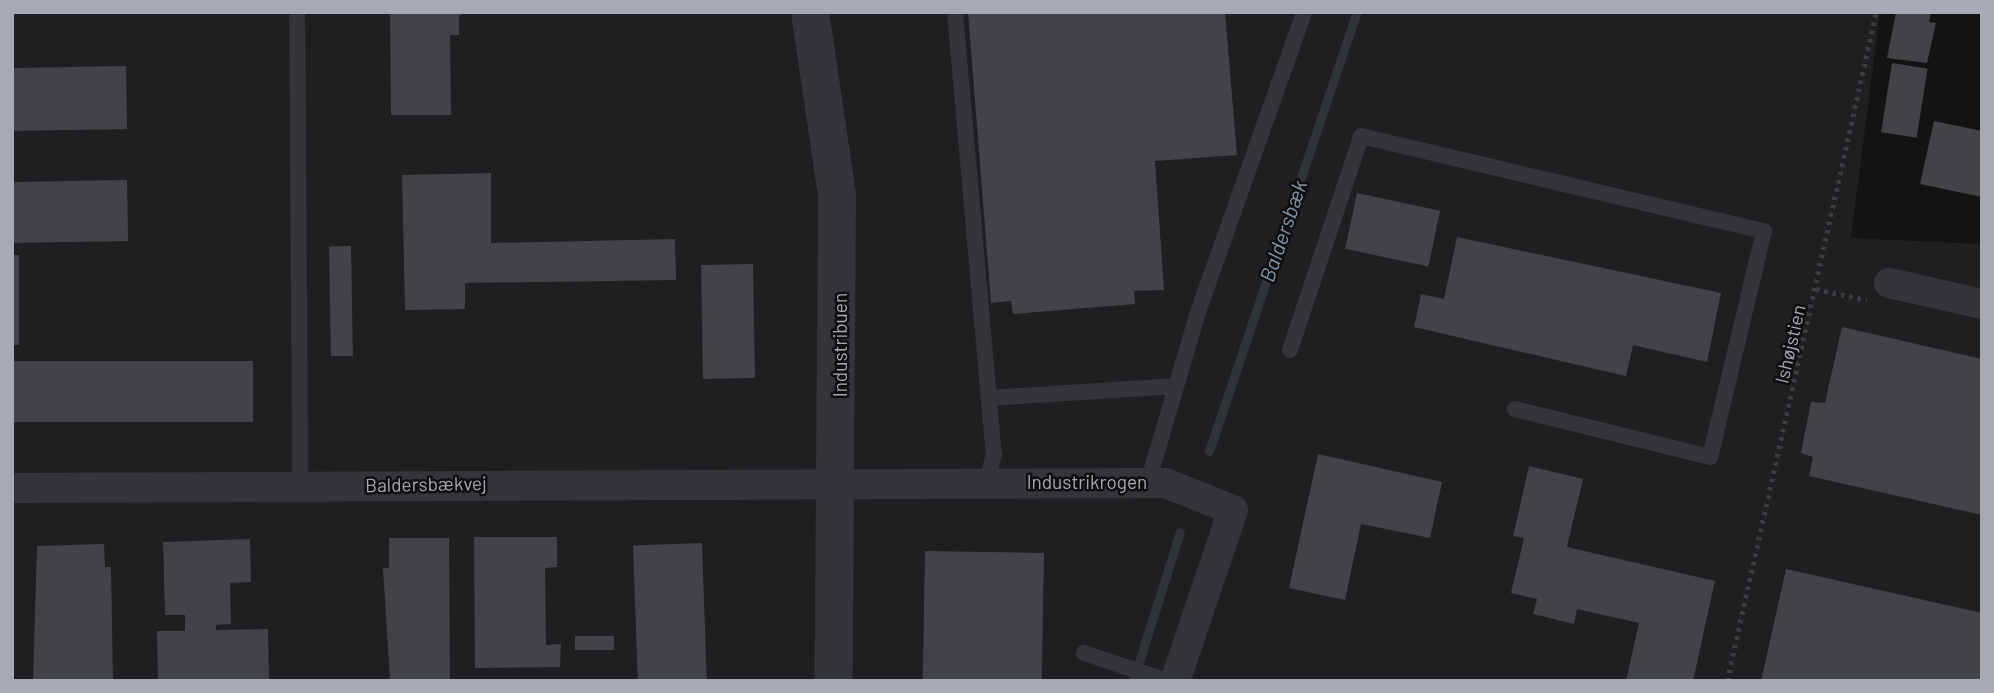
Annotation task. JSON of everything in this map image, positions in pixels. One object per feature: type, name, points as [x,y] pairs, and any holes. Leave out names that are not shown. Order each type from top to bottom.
[{"type":"street","name":"Industribuen","points":[[810,12],[836,194],[839,480],[834,681]]},
{"type":"street","points":[[1889,283],[1982,304]]},
{"type":"street","name":"Baldersbækvej","points":[[12,488],[839,480]]},
{"type":"street","name":"Industrikrogen","points":[[839,480],[1165,482],[1233,510],[1175,681]]},
{"type":"lane","points":[[298,12],[300,485]]},
{"type":"lane","points":[[955,12],[994,454],[987,481]]},
{"type":"lane","points":[[1148,482],[1176,386],[1304,12]]},
{"type":"lane","points":[[1290,350],[1361,136],[1765,231],[1710,457],[1516,410]]},
{"type":"lane","points":[[989,398],[1176,386]]},
{"type":"lane","points":[[1084,653],[1168,681]]},
{"type":"path","name":"Ishøjstien","points":[[1727,681],[1876,12]]},
{"type":"path","points":[[1816,289],[1879,303],[1889,283]]},
{"type":"shaded area","points":[[12,12],[1880,12],[1851,238],[1982,244],[1982,681],[12,681]]},
{"type":"building","points":[[390,12],[466,12],[459,16],[459,35],[450,35],[451,115],[391,115]]},
{"type":"building","points":[[968,12],[1225,12],[1237,155],[1155,161],[1164,290],[1134,291],[1135,304],[1013,314],[1011,301],[991,303]]},
{"type":"building","points":[[1896,12],[1931,12],[1929,22],[1936,23],[1927,63],[1887,58]]},
{"type":"building","points":[[1892,63],[1928,69],[1917,138],[1881,132]]},
{"type":"building","points":[[126,66],[127,129],[13,131],[12,68]]},
{"type":"building","points":[[1934,121],[1982,131],[1982,197],[1920,184]]},
{"type":"building","points":[[491,173],[491,243],[675,239],[676,280],[465,283],[465,309],[405,310],[402,175]]},
{"type":"building","points":[[127,180],[128,241],[13,243],[12,182]]},
{"type":"building","points":[[1357,193],[1440,211],[1428,266],[1345,249]]},
{"type":"building","points":[[1457,237],[1721,293],[1707,362],[1633,345],[1626,376],[1414,327],[1421,294],[1444,299]]},
{"type":"building","points":[[329,246],[351,246],[353,356],[331,356]]},
{"type":"building","points":[[12,255],[19,255],[19,345],[12,345]]},
{"type":"building","points":[[753,264],[755,378],[703,379],[701,265]]},
{"type":"building","points":[[1842,327],[1982,359],[1982,515],[1809,476],[1813,457],[1801,453],[1811,402],[1825,403]]},
{"type":"building","points":[[12,361],[253,361],[253,422],[12,422]]},
{"type":"building","points":[[1318,454],[1442,482],[1430,538],[1361,524],[1345,600],[1289,588]]},
{"type":"building","points":[[1529,466],[1583,479],[1567,547],[1715,581],[1693,681],[1626,681],[1639,623],[1577,609],[1574,624],[1533,614],[1537,599],[1511,593],[1524,538],[1513,536]]},
{"type":"building","points":[[474,537],[557,537],[557,567],[545,568],[546,645],[561,644],[560,667],[475,668]]},
{"type":"building","points":[[389,538],[449,538],[450,681],[390,681],[383,568],[389,568]]},
{"type":"building","points":[[250,539],[251,582],[230,583],[231,624],[216,625],[216,630],[268,629],[269,681],[158,681],[157,631],[185,631],[185,615],[165,615],[163,542]]},
{"type":"building","points":[[702,543],[707,681],[638,681],[633,545]]},
{"type":"building","points":[[104,544],[105,567],[111,567],[113,681],[33,681],[37,546]]},
{"type":"building","points":[[925,551],[1044,553],[1042,681],[923,681]]},
{"type":"building","points":[[1786,569],[1982,613],[1982,681],[1761,681]]},
{"type":"building","points":[[575,636],[614,636],[614,650],[575,650]]},
{"type":"waterway","name":"Baldersbæk","points":[[1209,451],[1357,12]]},
{"type":"waterway","name":"Baldersbæk","points":[[1133,681],[1180,532]]}]
